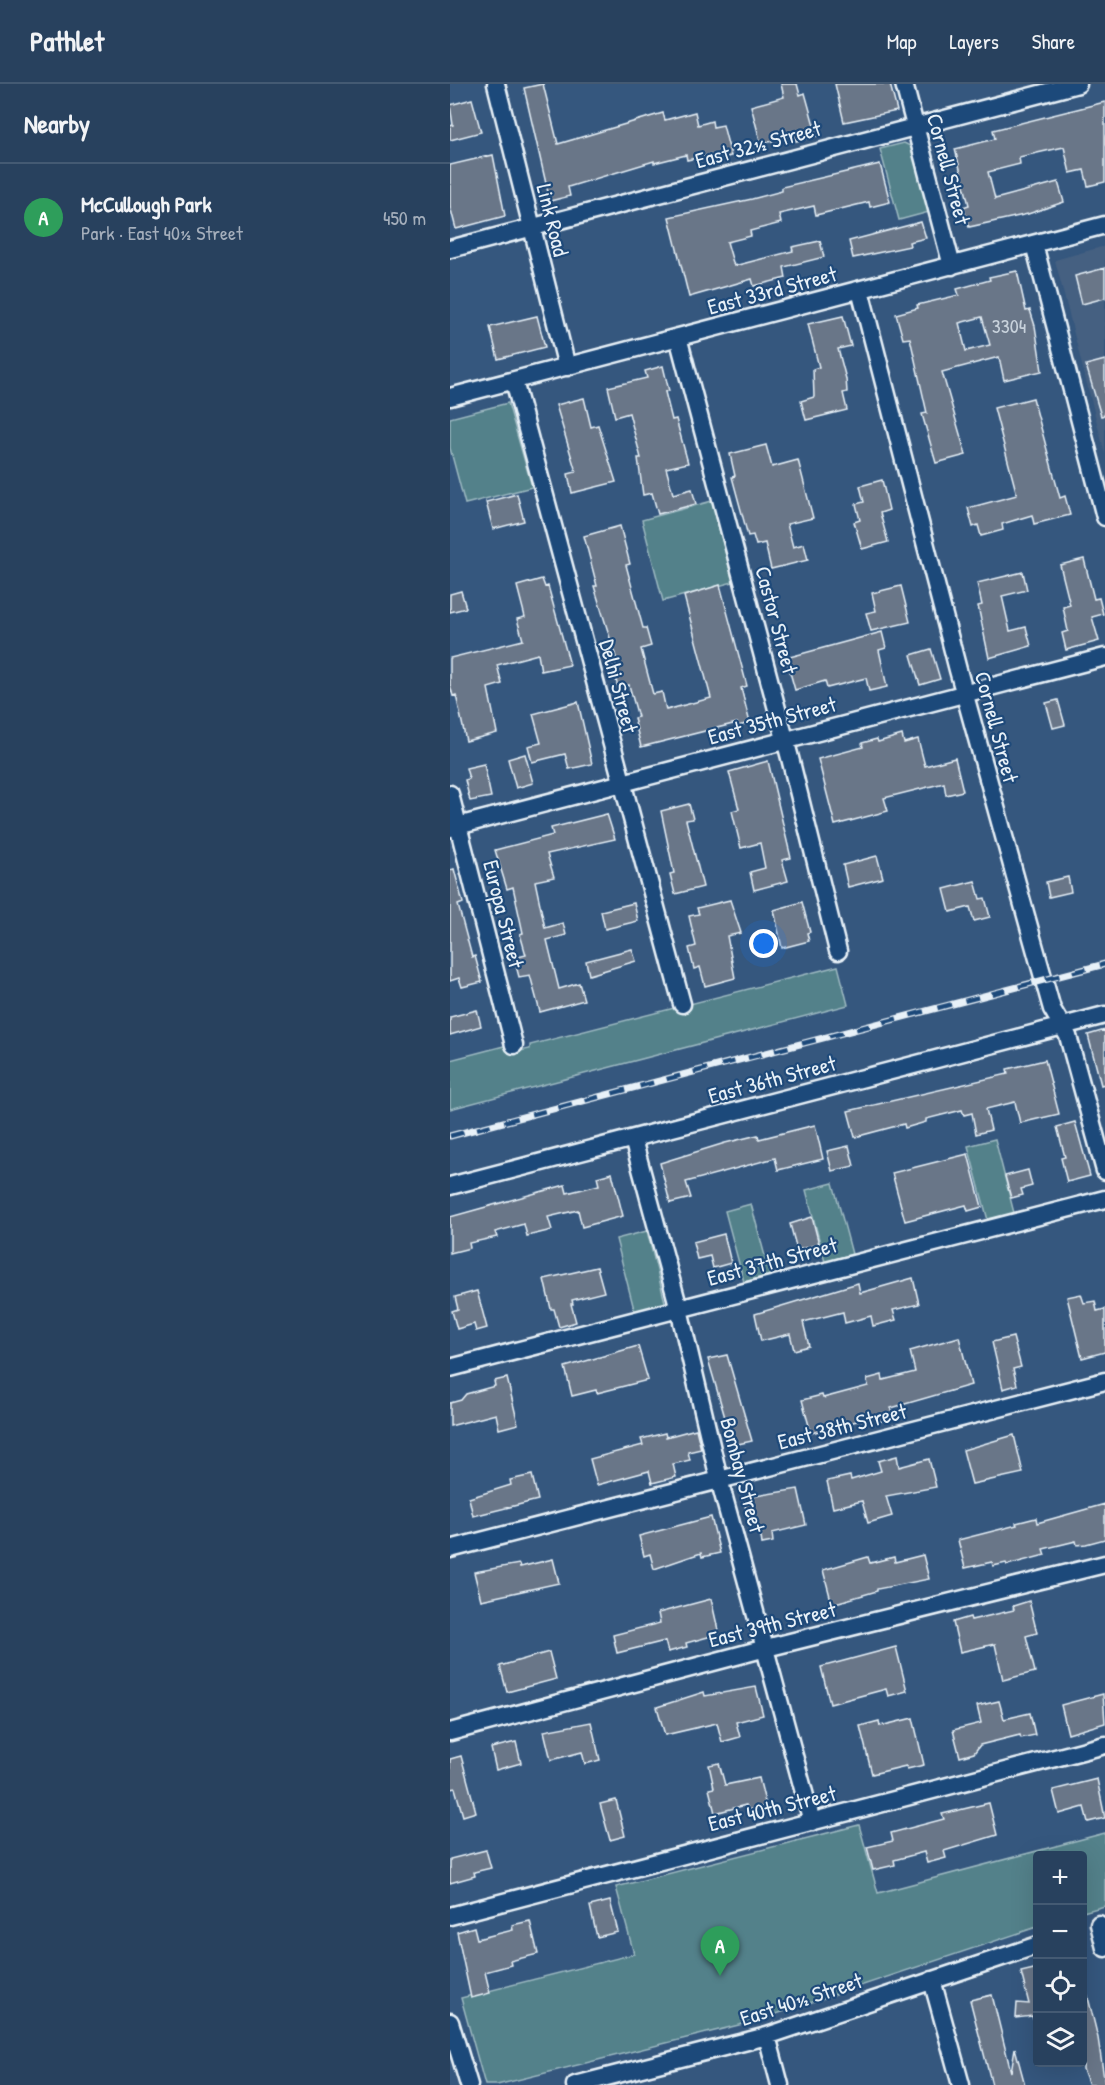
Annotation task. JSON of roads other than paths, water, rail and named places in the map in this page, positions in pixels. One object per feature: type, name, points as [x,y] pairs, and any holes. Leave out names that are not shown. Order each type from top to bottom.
[{"type":"street","name":"Link Road","points":[[496,84],[567,367]]},
{"type":"street","name":"Cornell Street","points":[[904,84],[952,266]]},
{"type":"street","name":"East 32½ Street","points":[[450,249],[1078,84]]},
{"type":"street","name":"East 33rd Street","points":[[450,397],[1105,225]]},
{"type":"street","points":[[1034,244],[1105,517]]},
{"type":"street","name":"Cornell Street","points":[[860,290],[964,694],[1052,1009],[1068,1036],[1105,1171]]},
{"type":"street","name":"Castor Street","points":[[678,338],[786,739],[838,951]]},
{"type":"street","name":"Delhi Street","points":[[514,381],[682,1004]]},
{"type":"street","name":"East 35th Street","points":[[454,827],[1105,657]]},
{"type":"street","name":"Europa Street","points":[[450,794],[454,827],[514,1045]]},
{"type":"street","name":"East 36th Street","points":[[450,1186],[1105,1015]]},
{"type":"street","name":"Bombay Street","points":[[633,1139],[679,1309],[719,1479],[812,1822]]},
{"type":"street","name":"East 37th Street","points":[[450,1368],[1105,1199]]},
{"type":"street","name":"East 38th Street","points":[[450,1550],[719,1479],[1105,1382]]},
{"type":"street","name":"East 39th Street","points":[[450,1732],[766,1648],[1105,1564]]},
{"type":"street","name":"East 40th Street","points":[[450,1916],[1105,1745]]},
{"type":"street","points":[[1095,1925],[1105,1948]]},
{"type":"street","name":"East 40½ Street","points":[[575,2085],[599,2082],[767,2036],[1033,1947]]},
{"type":"street","points":[[932,1980],[961,2085]]},
{"type":"street","points":[[450,2022],[469,2085]]},
{"type":"street","points":[[767,2036],[780,2085]]},
{"type":"railway","points":[[450,1136],[1105,964]]},
{"type":"place","name":"McCullough Park","points":[[720,1976]]}]
